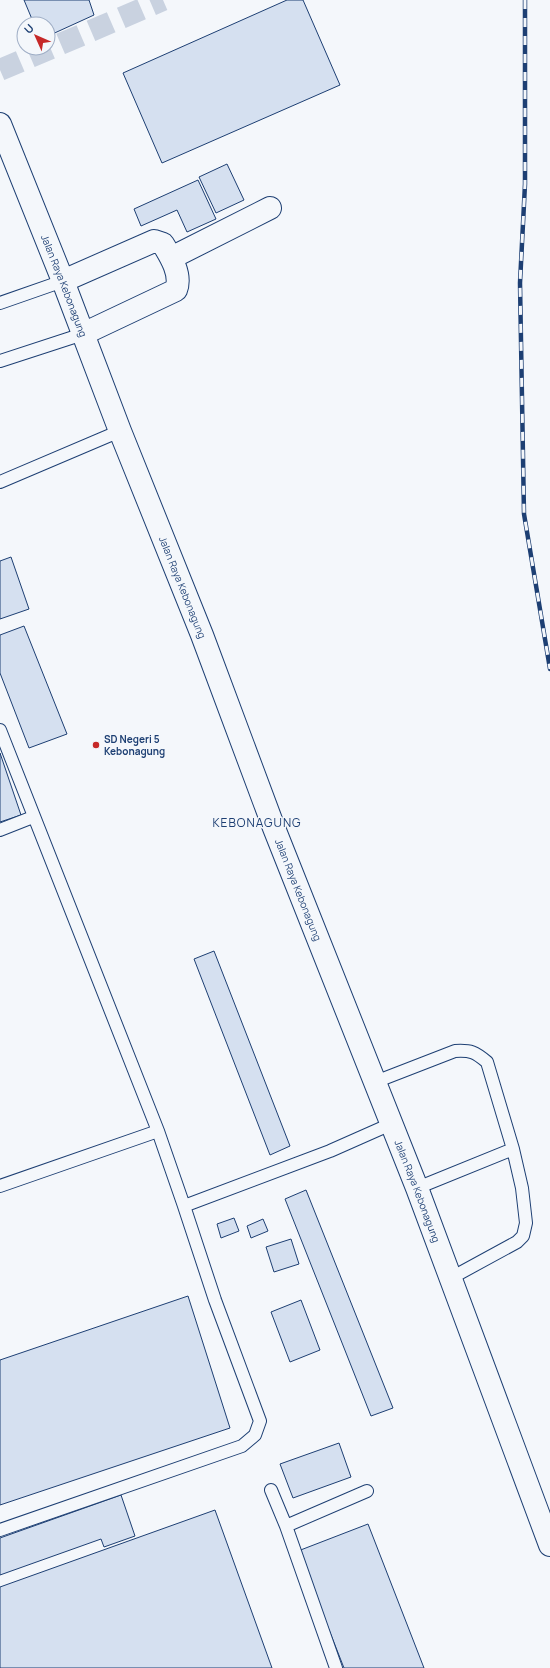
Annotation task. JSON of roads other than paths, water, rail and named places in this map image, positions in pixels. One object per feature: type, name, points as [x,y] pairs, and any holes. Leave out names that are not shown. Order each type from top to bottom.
[{"type":"main road","name":"Jalan Raya Kebonagung","points":[[0,124],[63,281],[120,431],[202,635],[274,828],[417,1188],[550,1545]]},
{"type":"main road","points":[[171,258],[270,208]]},
{"type":"main road","points":[[63,281],[154,241],[163,244],[171,258],[179,282],[176,290],[83,334]]},
{"type":"lane","points":[[0,303],[63,281]]},
{"type":"lane","points":[[0,361],[83,334]]},
{"type":"lane","points":[[0,482],[120,431]]},
{"type":"lane","points":[[0,730],[158,1131],[215,1300],[260,1421],[255,1435],[242,1446],[0,1530]]},
{"type":"lane","points":[[0,830],[33,817]]},
{"type":"lane","points":[[375,1082],[455,1052],[469,1051],[477,1054],[487,1062],[514,1149],[522,1188],[526,1223],[523,1236],[517,1242],[451,1278]]},
{"type":"lane","points":[[184,1206],[330,1151],[391,1124]]},
{"type":"lane","points":[[0,1186],[158,1131]]},
{"type":"lane","points":[[417,1188],[514,1149]]},
{"type":"lane","points":[[271,1490],[286,1526],[336,1668]]},
{"type":"lane","points":[[286,1526],[367,1491]]},
{"type":"tunnel","points":[[0,70],[163,0]]},
{"type":"railway","points":[[525,0],[525,184],[520,283],[524,514],[550,669]]},
{"type":"place","name":"SD Negeri 5 Kebonagung","points":[[96,745]]},
{"type":"district","name":"KEBONAGUNG","points":[[257,823]]}]
